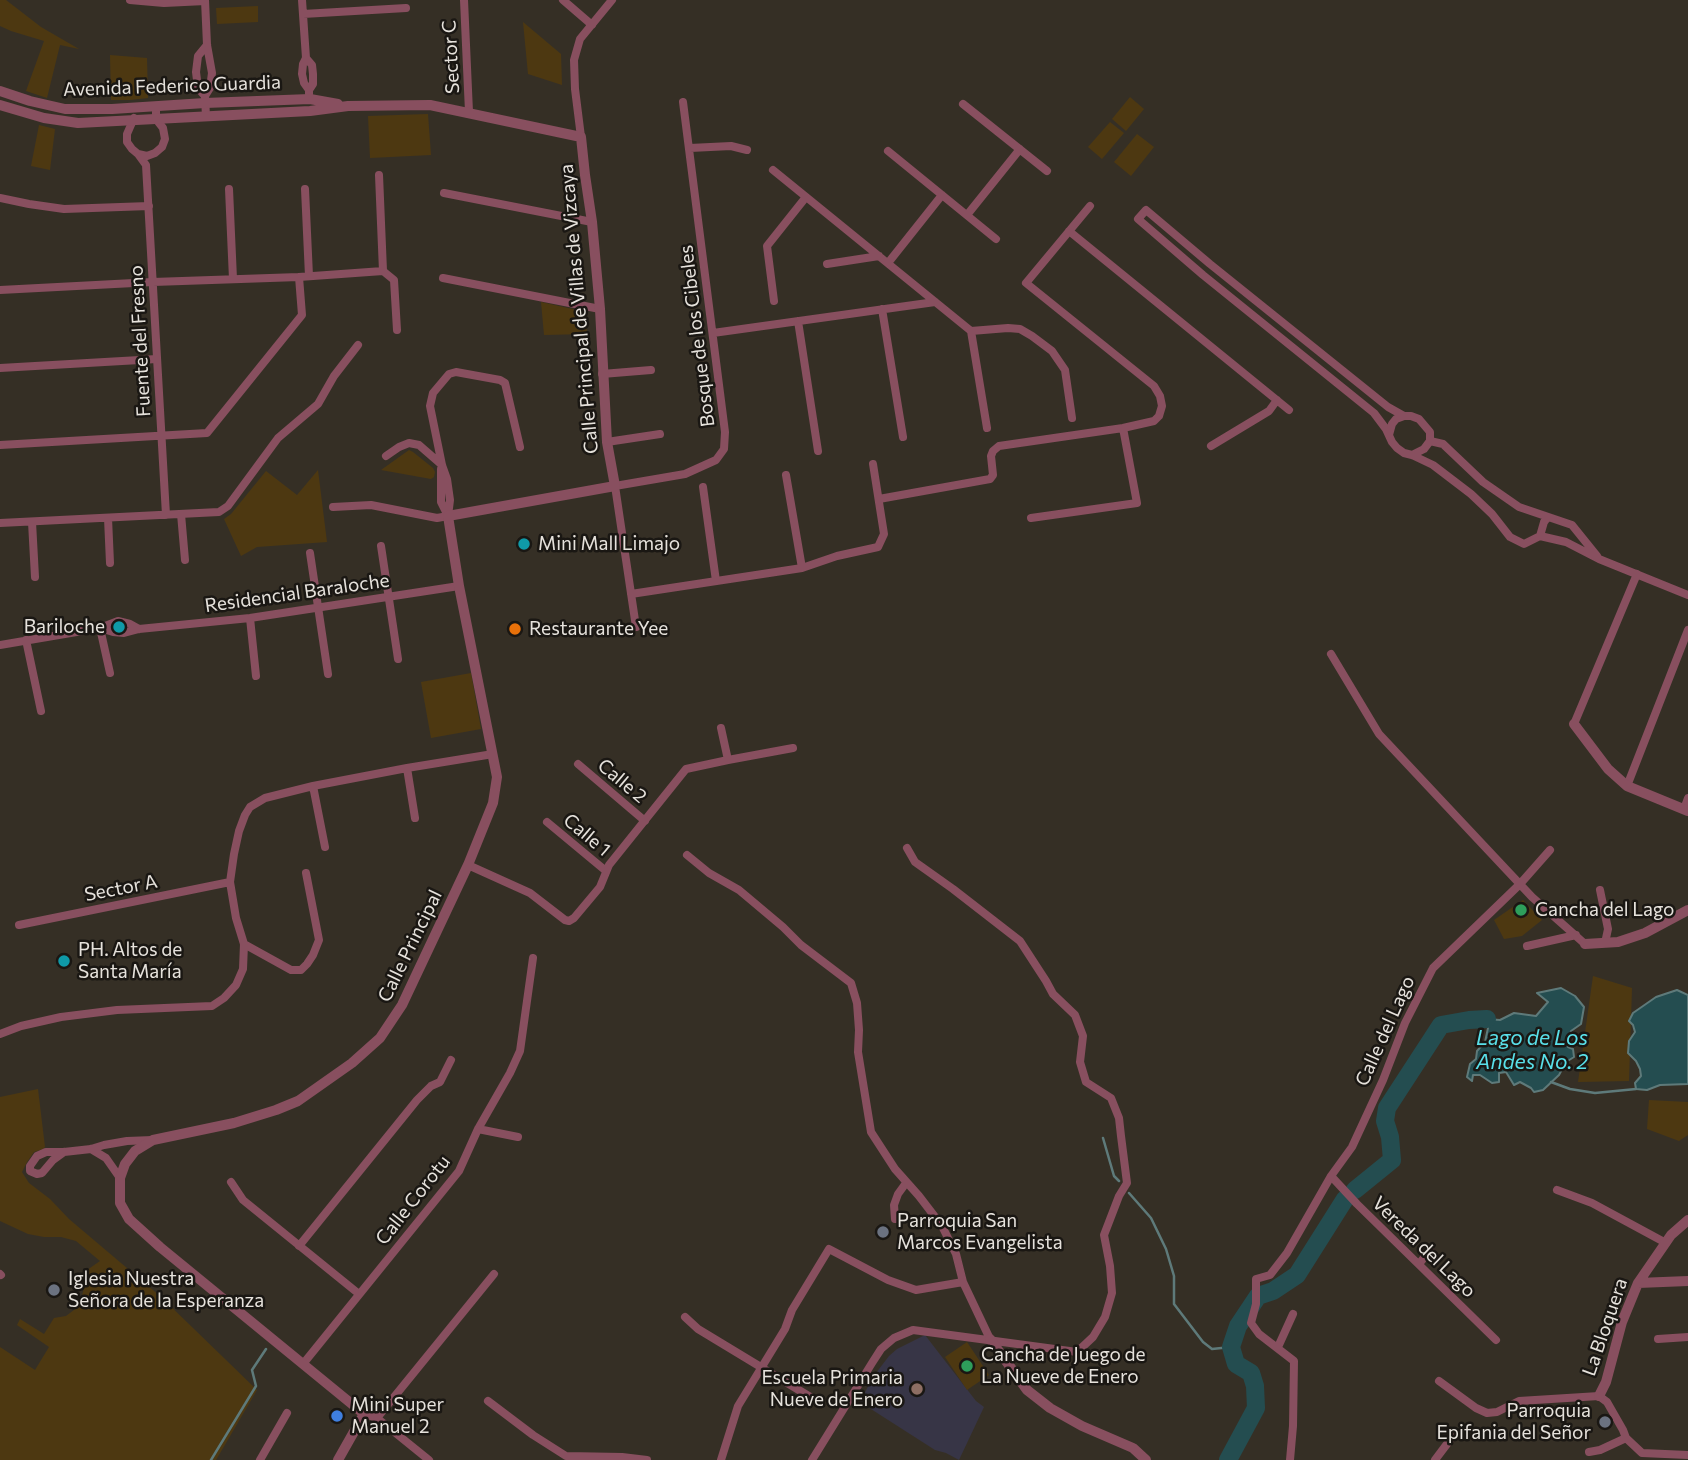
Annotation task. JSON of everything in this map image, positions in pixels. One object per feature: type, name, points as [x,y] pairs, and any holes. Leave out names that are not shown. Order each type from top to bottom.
[{"type":"street","points":[[130,0],[164,3],[205,1],[206,46],[212,73],[205,99],[206,117]]},
{"type":"street","points":[[302,0],[306,58],[302,74],[309,95],[310,111]]},
{"type":"street","name":"Sector C","points":[[464,0],[469,112]]},
{"type":"street","points":[[562,0],[592,24]]},
{"type":"street","name":"Calle Principal de Villas de Vizcaya","points":[[612,0],[580,39],[574,60],[575,89],[593,222],[607,442],[636,626]]},
{"type":"street","points":[[303,14],[407,8]]},
{"type":"street","points":[[205,99],[198,88],[196,72],[198,56],[206,46]]},
{"type":"street","name":"Avenida Federico Guardia","points":[[0,91],[65,109],[156,106],[205,99],[309,95],[348,106]]},
{"type":"street","name":"Bosque de los Cibeles","points":[[615,486],[685,474],[716,460],[724,449],[725,432],[683,102]]},
{"type":"street","points":[[963,104],[1047,171]]},
{"type":"street","name":"Avenida Federico Guardia","points":[[0,105],[62,122],[102,122],[310,111],[348,106],[430,105],[581,137]]},
{"type":"street","points":[[133,107],[134,120],[127,134],[127,142],[146,165],[162,147],[165,139],[163,128],[156,119],[156,106]]},
{"type":"street","points":[[690,148],[731,146],[747,150]]},
{"type":"street","points":[[967,215],[1020,149]]},
{"type":"street","points":[[888,151],[996,239]]},
{"type":"street","points":[[138,154],[147,156],[155,153]]},
{"type":"street","name":"Fuente del Fresno","points":[[146,165],[166,515]]},
{"type":"street","points":[[773,170],[971,331],[986,428]]},
{"type":"street","points":[[379,175],[383,271]]},
{"type":"street","points":[[0,445],[207,433],[302,315],[305,188]]},
{"type":"street","points":[[229,189],[233,279]]},
{"type":"street","points":[[444,193],[593,222]]},
{"type":"street","points":[[888,263],[942,195]]},
{"type":"street","points":[[774,301],[767,246],[806,197]]},
{"type":"street","points":[[0,198],[64,209],[149,206]]},
{"type":"street","points":[[879,499],[990,480],[993,475],[991,456],[993,450],[999,446],[1123,428],[1154,421],[1159,416],[1160,396],[1154,386],[1026,283],[1090,206]]},
{"type":"street","points":[[1404,416],[1388,407],[1146,210],[1138,219],[1374,413],[1397,448],[1433,465],[1471,494],[1492,514],[1510,537],[1524,544],[1540,536],[1562,541],[1688,595]]},
{"type":"street","points":[[1069,232],[1289,410]]},
{"type":"street","points":[[827,264],[878,256]]},
{"type":"street","points":[[1203,275],[1210,264]]},
{"type":"street","points":[[0,290],[383,271],[394,280],[397,330]]},
{"type":"street","points":[[443,278],[600,309]]},
{"type":"street","points":[[911,283],[918,304]]},
{"type":"street","points":[[713,333],[935,302]]},
{"type":"street","points":[[881,309],[903,437]]},
{"type":"street","points":[[1263,324],[1271,313]]},
{"type":"street","points":[[798,321],[818,451]]},
{"type":"street","points":[[971,331],[1020,329],[1052,351],[1065,370],[1072,418]]},
{"type":"street","points":[[0,523],[219,512],[228,506],[278,438],[318,404],[334,376],[358,345]]},
{"type":"street","points":[[0,368],[157,359]]},
{"type":"street","points":[[1323,373],[1333,361]]},
{"type":"street","points":[[602,374],[651,370]]},
{"type":"street","points":[[449,516],[441,502],[442,465],[430,406],[433,393],[449,374],[456,372],[505,383],[520,447]]},
{"type":"street","points":[[1211,446],[1269,411],[1277,400]]},
{"type":"street","points":[[1389,435],[1396,419],[1404,416],[1419,419],[1430,432],[1430,441],[1424,449],[1412,455]]},
{"type":"street","points":[[1031,518],[1137,503],[1123,428]]},
{"type":"street","points":[[607,442],[660,434]]},
{"type":"street","points":[[1430,441],[1443,444],[1483,482],[1519,507],[1572,525],[1599,559]]},
{"type":"street","points":[[386,456],[409,443],[419,446],[442,465]]},
{"type":"street","points":[[631,594],[802,568],[837,556],[878,547],[884,534],[873,464]]},
{"type":"street","points":[[786,475],[802,568]]},
{"type":"street","points":[[333,507],[371,505],[437,518],[615,486]]},
{"type":"street","points":[[703,487],[716,581]]},
{"type":"street","points":[[181,514],[185,560]]},
{"type":"street","name":"Calle Principal","points":[[120,1178],[125,1164],[135,1151],[153,1140],[242,1121],[298,1101],[352,1063],[380,1038],[402,1005],[494,803],[497,777],[459,586],[449,516]]},
{"type":"street","points":[[108,518],[110,563]]},
{"type":"street","points":[[1540,536],[1547,518]]},
{"type":"street","points":[[32,522],[35,578]]},
{"type":"street","points":[[1562,541],[1567,534],[1567,524]]},
{"type":"street","points":[[381,546],[398,659]]},
{"type":"street","points":[[310,553],[328,674]]},
{"type":"street","points":[[1637,574],[1574,724],[1608,769],[1627,786],[1687,806]]},
{"type":"street","name":"Residencial Baraloche","points":[[0,645],[100,628],[124,633],[139,629],[250,618],[459,586]]},
{"type":"street","points":[[250,618],[256,676]]},
{"type":"street","points":[[100,628],[110,673]]},
{"type":"street","points":[[1627,786],[1688,630]]},
{"type":"street","points":[[26,640],[41,711]]},
{"type":"street","points":[[1331,654],[1379,734],[1532,897],[1586,944],[1618,942],[1646,933],[1688,910]]},
{"type":"street","points":[[721,728],[728,760]]},
{"type":"street","points":[[468,865],[530,893],[569,921],[600,887],[609,866],[686,769],[793,748]]},
{"type":"street","points":[[0,1034],[61,1017],[117,1010],[212,1006],[236,985],[243,969],[244,944],[230,882],[239,831],[250,807],[265,798],[313,786],[493,754]]},
{"type":"street","name":"Calle 2","points":[[578,764],[645,821]]},
{"type":"street","points":[[407,768],[415,817]]},
{"type":"street","points":[[313,786],[325,847]]},
{"type":"street","name":"Calle 1","points":[[547,822],[606,871]]},
{"type":"street","points":[[812,1460],[881,1349],[894,1338],[913,1330],[1077,1352],[1093,1337],[1105,1317],[1112,1293],[1104,1235],[1127,1183],[1119,1118],[1111,1098],[1086,1082],[1080,1062],[1083,1036],[1075,1015],[1052,994],[1020,941],[915,862],[907,848]]},
{"type":"street","name":"Calle del Lago","points":[[1278,1347],[1259,1334],[1251,1323],[1256,1304],[1256,1279],[1270,1275],[1287,1253],[1331,1176],[1352,1147],[1405,1023],[1433,968],[1520,884],[1550,850]]},
{"type":"street","points":[[687,855],[709,873],[739,890],[801,945],[851,983],[857,1003],[859,1052],[871,1132],[906,1183],[942,1226],[956,1254],[963,1282],[990,1339],[1027,1390],[1042,1402],[1082,1426],[1133,1448],[1146,1460]]},
{"type":"street","points":[[244,944],[291,971],[301,970],[307,964],[319,940],[306,873]]},
{"type":"street","name":"Sector A","points":[[19,925],[230,882]]},
{"type":"street","points":[[1600,890],[1608,929],[1605,943]]},
{"type":"street","points":[[1527,946],[1576,936]]},
{"type":"street","name":"Calle Corotu","points":[[303,1364],[459,1171],[520,1051],[533,958]]},
{"type":"street","points":[[299,1246],[417,1100],[431,1086],[440,1082],[451,1060]]},
{"type":"street","points":[[478,1129],[518,1137]]},
{"type":"street","points":[[64,1153],[127,1141],[153,1140]]},
{"type":"street","points":[[91,1149],[106,1158],[120,1178],[120,1203],[129,1219],[364,1414],[377,1418],[429,1460]]},
{"type":"street","name":"Vereda del Lago","points":[[1331,1176],[1496,1340]]},
{"type":"street","points":[[231,1182],[243,1200],[359,1294]]},
{"type":"street","points":[[895,1219],[894,1205],[906,1183]]},
{"type":"street","points":[[1557,1190],[1592,1203],[1665,1243]]},
{"type":"street","name":"La Bloquera","points":[[1439,1381],[1487,1413],[1497,1412],[1519,1401],[1599,1396],[1606,1382],[1622,1322],[1638,1283],[1671,1235],[1688,1220]]},
{"type":"street","points":[[720,1460],[738,1406],[829,1249],[888,1280],[916,1290],[963,1282]]},
{"type":"street","points":[[1419,1265],[1430,1250]]},
{"type":"street","points":[[377,1418],[494,1274]]},
{"type":"street","points":[[1638,1283],[1688,1281]]},
{"type":"street","points":[[1290,1460],[1294,1361],[1278,1347],[1293,1314]]},
{"type":"street","points":[[685,1317],[698,1329],[812,1398]]},
{"type":"street","points":[[1658,1339],[1688,1337]]},
{"type":"street","points":[[1599,1396],[1607,1402],[1626,1437],[1642,1453],[1688,1455]]},
{"type":"street","points":[[488,1401],[566,1456],[647,1460]]},
{"type":"street","points":[[260,1460],[286,1413]]},
{"type":"street","points":[[338,1460],[364,1414]]},
{"type":"street","points":[[1435,1460],[1453,1436]]},
{"type":"street","points":[[1589,1452],[1600,1450],[1626,1437]]},
{"type":"shaded area","points":[[0,0],[6,0],[41,27],[79,49],[60,45],[47,98],[26,91],[44,41],[0,26]]},
{"type":"shaded area","points":[[258,6],[258,22],[217,24],[216,8]]},
{"type":"shaded area","points":[[523,22],[561,54],[562,85],[528,74]]},
{"type":"shaded area","points":[[110,55],[147,58],[148,98],[111,100]]},
{"type":"shaded area","points":[[1130,97],[1144,109],[1126,131],[1112,119]]},
{"type":"shaded area","points":[[428,114],[431,155],[370,158],[368,116]]},
{"type":"shaded area","points":[[1110,122],[1124,133],[1102,159],[1088,147]]},
{"type":"shaded area","points":[[39,125],[55,129],[50,170],[31,166]]},
{"type":"shaded area","points":[[1137,134],[1154,147],[1131,176],[1114,162]]},
{"type":"shaded area","points":[[541,302],[586,312],[587,334],[544,335]]},
{"type":"shaded area","points":[[409,450],[433,468],[434,477],[431,479],[381,470]]},
{"type":"shaded area","points":[[318,470],[327,542],[257,547],[241,556],[224,519],[266,471],[297,495]]},
{"type":"shaded area","points":[[471,673],[481,729],[431,738],[421,682]]},
{"type":"shaded area","name":"Cancha del Lago","points":[[1523,900],[1542,920],[1522,936],[1504,939],[1494,920]]},
{"type":"shaded area","points":[[1593,976],[1632,988],[1629,1081],[1578,1082]]},
{"type":"shaded area","points":[[38,1089],[45,1147],[34,1152],[22,1172],[29,1183],[160,1296],[257,1390],[216,1460],[0,1460],[0,1347],[35,1370],[49,1347],[17,1325],[20,1319],[44,1334],[54,1318],[66,1316],[80,1303],[84,1288],[80,1275],[100,1261],[76,1241],[28,1234],[0,1221],[0,1097]]},
{"type":"shaded area","points":[[1649,1100],[1688,1102],[1688,1135],[1679,1141],[1647,1129]]},
{"type":"shaded area","name":"Escuela Primaria Nueve de Enero","points":[[925,1335],[976,1401],[984,1407],[959,1460],[935,1450],[860,1402],[873,1377],[889,1356]]},
{"type":"shaded area","name":"Cancha de Juego de La Nueve de Enero","points":[[967,1342],[989,1375],[967,1390],[945,1357]]},
{"type":"water","name":"Lago de Los Andes No. 2","points":[[1561,988],[1575,996],[1584,1007],[1581,1024],[1571,1031],[1568,1047],[1573,1049],[1574,1057],[1566,1062],[1559,1075],[1543,1090],[1534,1092],[1520,1082],[1514,1085],[1506,1072],[1499,1073],[1499,1082],[1492,1083],[1480,1075],[1473,1075],[1472,1081],[1467,1077],[1470,1064],[1476,1059],[1477,1051],[1485,1042],[1487,1019],[1500,1020],[1514,1013],[1536,1016],[1548,1002],[1537,993]]},
{"type":"water","name":"Lago de Los Andes No. 2","points":[[1677,990],[1688,995],[1688,1084],[1636,1089],[1635,1083],[1641,1076],[1636,1061],[1628,1053],[1629,1041],[1635,1032],[1629,1021],[1633,1013],[1656,997]]},
{"type":"waterway","points":[[1355,1190],[1392,1160],[1385,1121],[1387,1108],[1441,1025],[1487,1019]]},
{"type":"waterway","points":[[1551,1082],[1570,1089],[1595,1093],[1636,1089]]},
{"type":"waterway","points":[[1103,1138],[1114,1176],[1119,1181]]},
{"type":"waterway","points":[[1129,1193],[1151,1218],[1166,1249],[1174,1276],[1174,1304],[1203,1342],[1212,1349],[1231,1347]]},
{"type":"waterway","points":[[1228,1460],[1256,1408],[1255,1386],[1251,1373],[1236,1364],[1231,1347],[1238,1326],[1258,1296],[1273,1291],[1297,1275],[1345,1199]]},
{"type":"waterway","points":[[211,1460],[256,1386],[252,1370],[266,1349]]},
{"type":"place","name":"Mini Mall Limajo","points":[[524,544]]},
{"type":"place","name":"Bariloche","points":[[119,627]]},
{"type":"place","name":"Restaurante Yee","points":[[515,629]]},
{"type":"place","name":"Cancha del Lago","points":[[1521,910]]},
{"type":"place","name":"PH. Altos de Santa María","points":[[64,961]]},
{"type":"place","name":"Parroquia San Marcos Evangelista","points":[[883,1232]]},
{"type":"place","name":"Iglesia Nuestra Señora de la Esperanza","points":[[54,1290]]},
{"type":"place","name":"Cancha de Juego de La Nueve de Enero","points":[[967,1366]]},
{"type":"place","name":"Escuela Primaria Nueve de Enero","points":[[917,1389]]},
{"type":"place","name":"Mini Super Manuel 2","points":[[337,1416]]},
{"type":"place","name":"Parroquia Epifania del Señor","points":[[1605,1422]]}]
